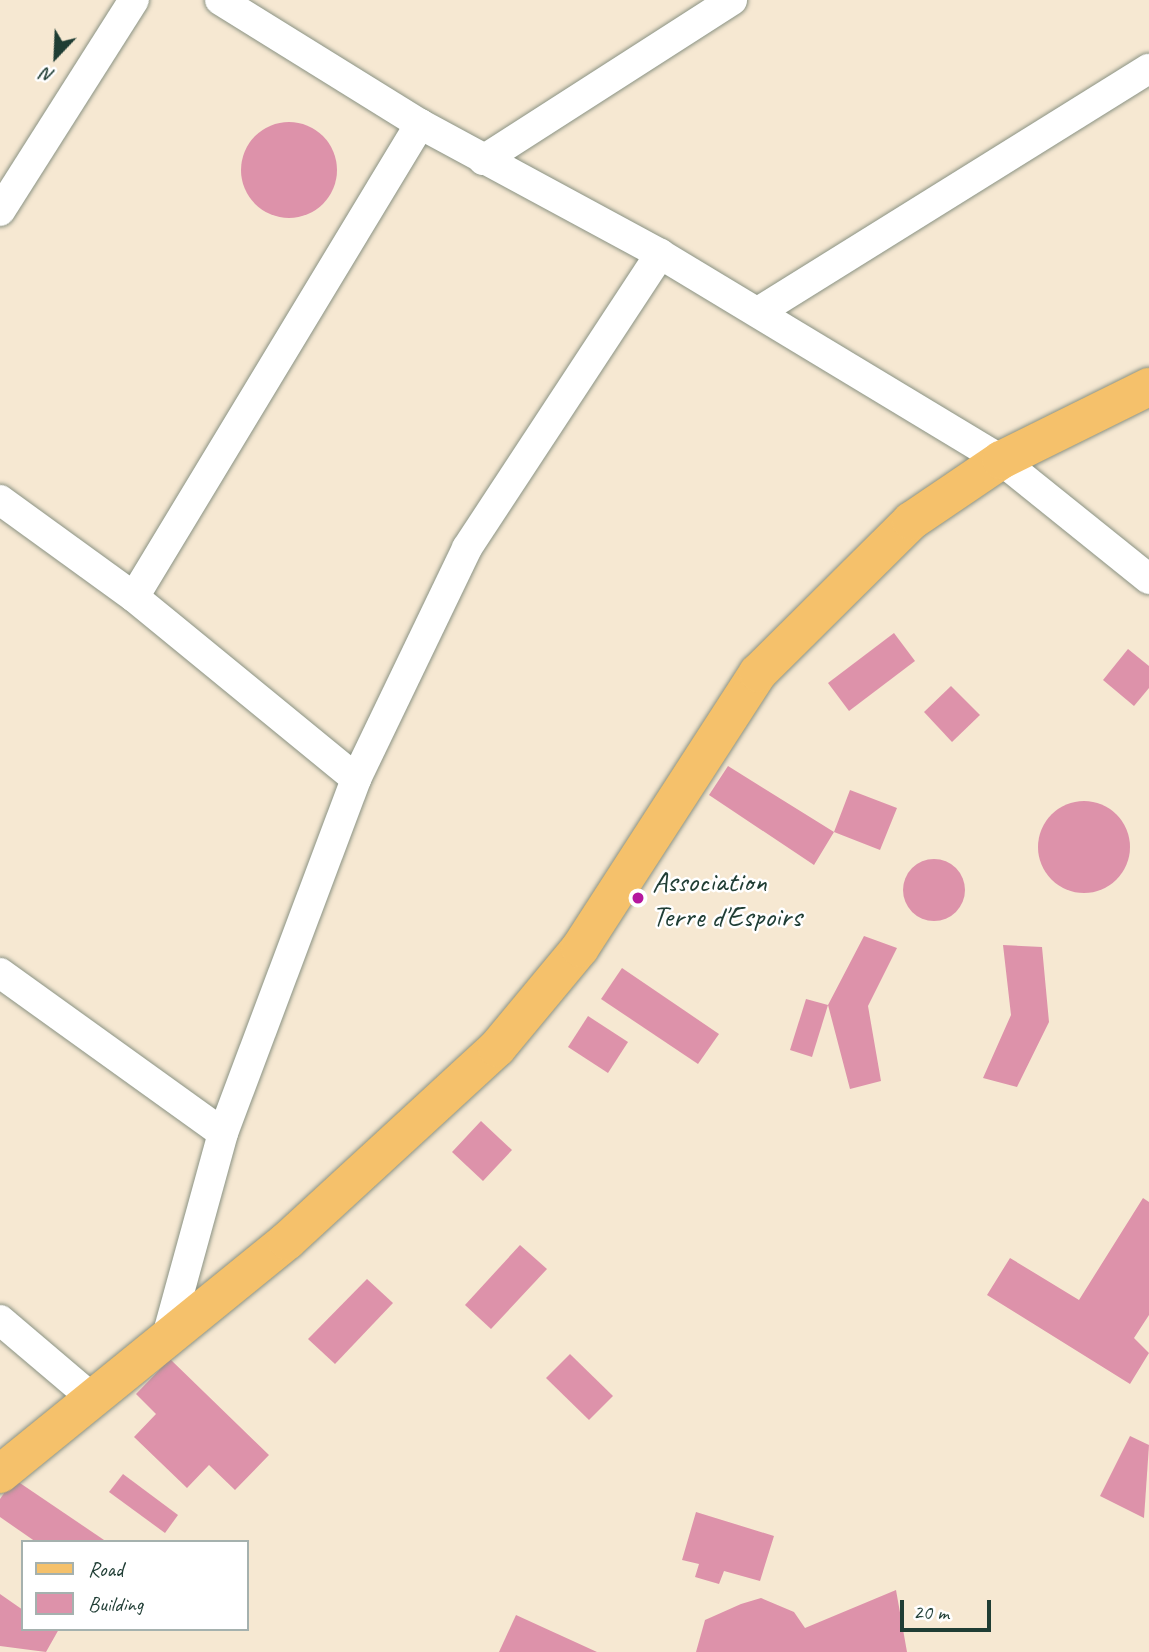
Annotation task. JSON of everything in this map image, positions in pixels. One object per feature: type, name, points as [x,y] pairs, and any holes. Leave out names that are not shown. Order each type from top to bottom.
[{"type":"main road","points":[[0,1474],[361,1177],[497,1048],[580,948],[758,673],[911,521],[1001,460],[1149,387]]},
{"type":"street","points":[[0,211],[134,0]]},
{"type":"street","points":[[220,0],[420,124],[482,160],[660,254],[1001,460],[1149,579]]},
{"type":"street","points":[[482,160],[712,5]]},
{"type":"street","points":[[758,312],[1149,69]]},
{"type":"street","points":[[134,597],[420,124]]},
{"type":"street","points":[[166,1340],[223,1133],[356,779],[467,548],[660,254]]},
{"type":"street","points":[[0,500],[134,597],[356,779]]},
{"type":"street","points":[[0,973],[223,1133]]},
{"type":"street","points":[[0,1320],[93,1399]]},
{"type":"building","points":[[289,122],[307,126],[323,136],[333,152],[337,170],[333,188],[323,204],[307,214],[289,218],[271,214],[255,204],[245,188],[241,170],[245,152],[255,136],[271,126]]},
{"type":"building","points":[[894,633],[915,661],[849,711],[828,683]]},
{"type":"building","points":[[1128,649],[1149,666],[1149,688],[1134,706],[1103,680]]},
{"type":"building","points":[[951,686],[980,715],[952,742],[924,712]]},
{"type":"building","points":[[728,766],[834,832],[814,865],[709,795]]},
{"type":"building","points":[[850,790],[897,808],[880,850],[834,832]]},
{"type":"building","points":[[1084,801],[1101,805],[1116,815],[1126,830],[1130,847],[1126,864],[1116,879],[1101,889],[1084,893],[1067,889],[1052,879],[1042,864],[1038,847],[1042,830],[1052,815],[1067,805]]},
{"type":"building","points":[[928,859],[940,859],[956,868],[963,878],[963,902],[956,912],[940,921],[928,921],[917,916],[908,907],[903,896],[903,884],[908,873],[917,864]]},
{"type":"building","points":[[864,936],[897,948],[868,1006],[881,1081],[850,1089],[828,1005]]},
{"type":"building","points":[[1003,945],[1042,947],[1049,1022],[1017,1087],[983,1078],[1011,1015]]},
{"type":"building","points":[[622,968],[719,1034],[698,1064],[601,999]]},
{"type":"building","points":[[806,999],[828,1005],[812,1057],[790,1050]]},
{"type":"building","points":[[588,1016],[628,1042],[608,1073],[568,1047]]},
{"type":"building","points":[[481,1121],[512,1150],[483,1181],[452,1152]]},
{"type":"building","points":[[1143,1198],[1149,1202],[1149,1315],[1134,1338],[1149,1353],[1130,1384],[987,1295],[1010,1258],[1079,1300]]},
{"type":"building","points":[[520,1245],[547,1269],[491,1329],[465,1305]]},
{"type":"building","points":[[367,1279],[393,1303],[335,1364],[308,1339]]},
{"type":"building","points":[[570,1354],[613,1396],[589,1420],[546,1378]]},
{"type":"building","points":[[170,1359],[269,1455],[235,1490],[209,1465],[187,1488],[134,1437],[156,1414],[136,1394]]},
{"type":"building","points":[[1130,1436],[1149,1445],[1144,1518],[1100,1496]]},
{"type":"building","points":[[123,1474],[178,1515],[165,1533],[109,1492]]},
{"type":"building","points":[[14,1479],[104,1540],[33,1540],[0,1517],[0,1499]]},
{"type":"building","points":[[696,1512],[774,1536],[760,1581],[724,1571],[719,1584],[695,1577],[699,1564],[682,1560]]},
{"type":"building","points":[[896,1590],[907,1652],[696,1652],[705,1620],[741,1604],[761,1598],[794,1612],[805,1628]]},
{"type":"building","points":[[0,1594],[21,1609],[21,1631],[58,1631],[46,1652],[0,1646]]},
{"type":"building","points":[[516,1615],[597,1652],[499,1652]]},
{"type":"place","name":"Association Terre d'Espoirs","points":[[638,898]]}]
